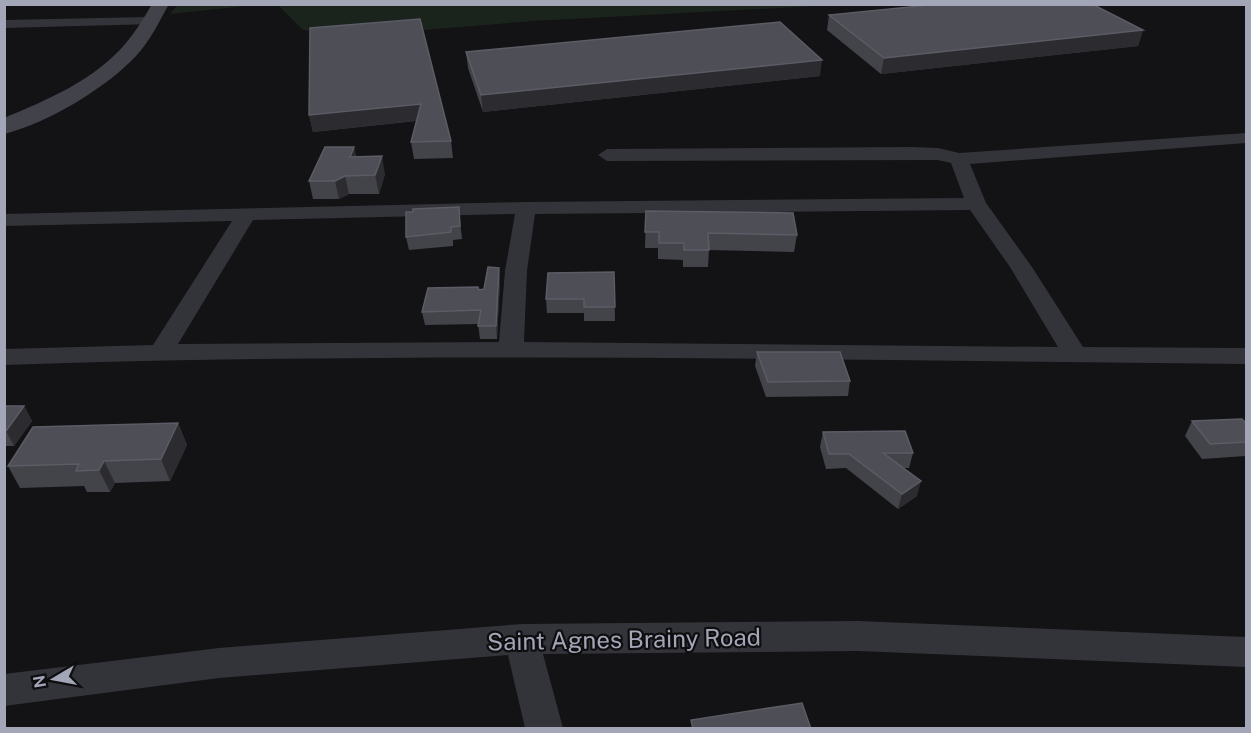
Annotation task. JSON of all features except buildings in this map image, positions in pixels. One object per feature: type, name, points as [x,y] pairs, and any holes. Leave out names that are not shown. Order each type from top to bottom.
[{"type":"main road","points":[[4,127],[69,95],[117,65],[132,49],[156,13]]},
{"type":"street","points":[[4,24],[156,13]]},
{"type":"street","points":[[607,155],[912,153],[938,154],[959,159],[1246,138]]},
{"type":"street","points":[[959,159],[976,204],[1021,267],[1076,355]]},
{"type":"street","points":[[4,220],[526,208],[976,204]]},
{"type":"street","points":[[511,350],[516,271],[526,208]]},
{"type":"street","points":[[161,352],[247,213]]},
{"type":"street","points":[[4,357],[161,352],[511,350],[779,350],[1246,356]]},
{"type":"street","name":"Saint Agnes Brainy Road","points":[[4,690],[219,663],[522,639],[858,636],[1246,652]]},
{"type":"street","points":[[522,639],[544,729]]},
{"type":"shaded area","points":[[177,4],[256,5],[170,14]]},
{"type":"shaded area","points":[[278,5],[836,5],[534,21],[350,36],[303,30]]}]
